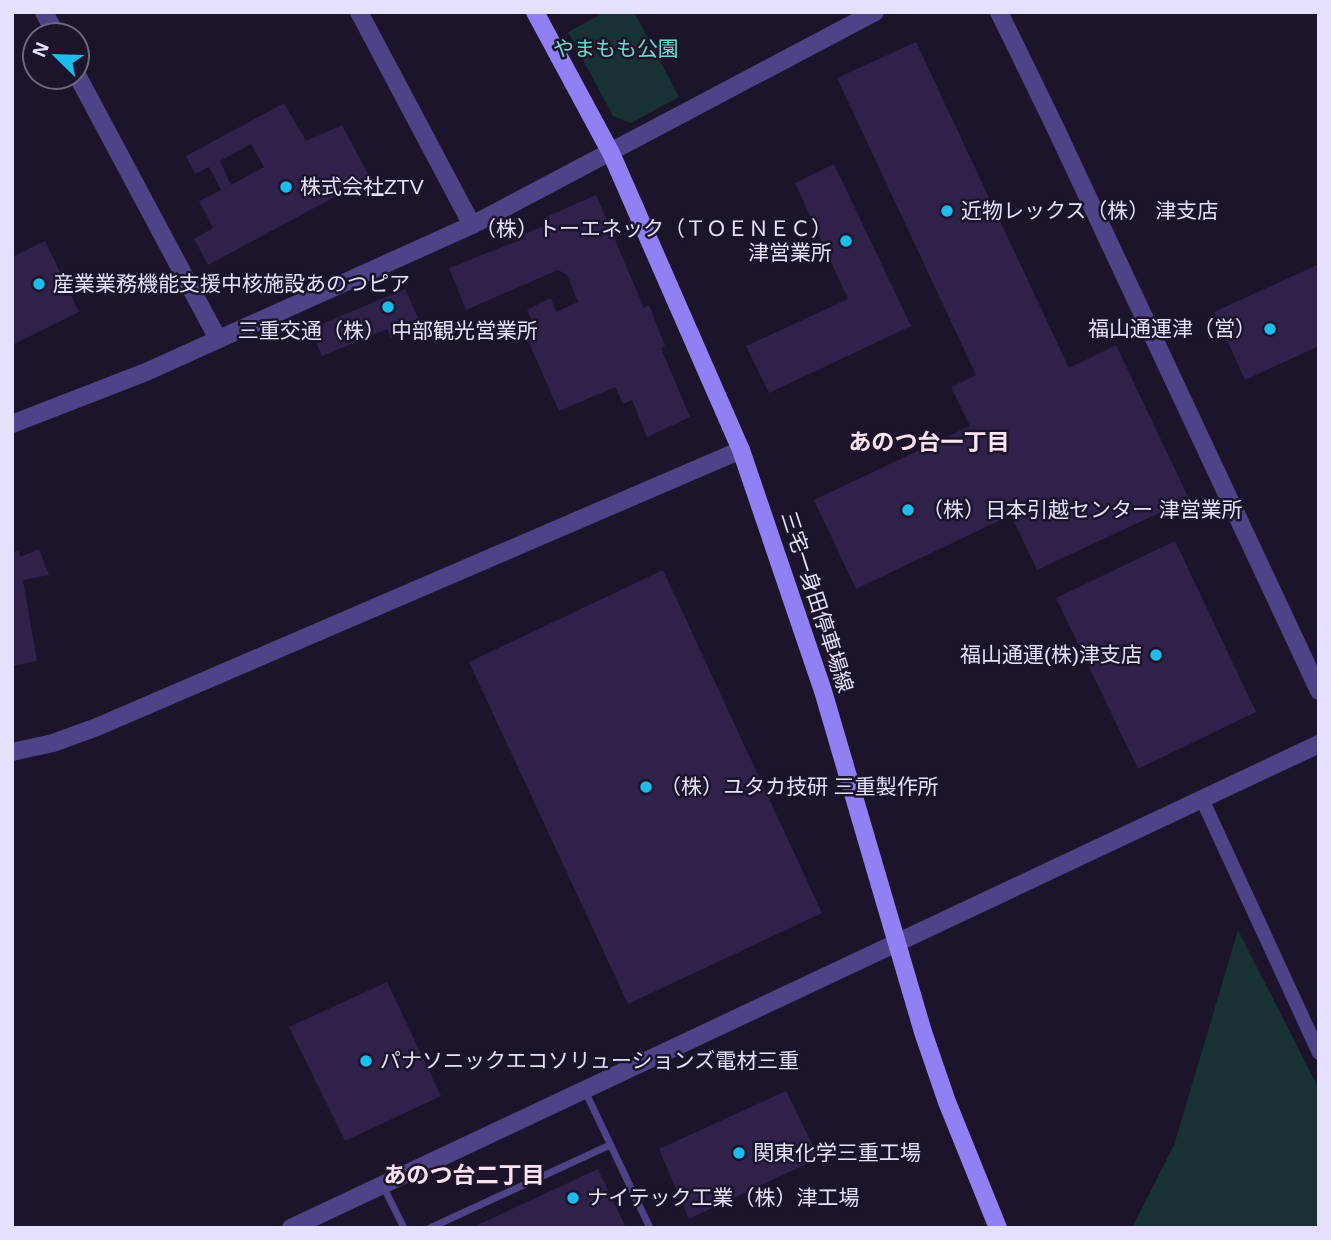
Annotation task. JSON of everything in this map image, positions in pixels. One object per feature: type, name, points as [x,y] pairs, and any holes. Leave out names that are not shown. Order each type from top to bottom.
[{"type":"main road","name":"三宅一身田停車場線","points":[[535,12],[611,153],[741,450],[823,691],[895,943],[947,1102],[998,1228]]},
{"type":"street","points":[[359,12],[472,225]]},
{"type":"street","points":[[12,424],[146,372],[472,225],[875,12]]},
{"type":"street","points":[[999,12],[1319,691]]},
{"type":"street","points":[[86,91],[218,339]]},
{"type":"street","points":[[12,752],[53,743],[97,727],[741,450]]},
{"type":"street","points":[[291,1228],[1319,744]]},
{"type":"street","points":[[1202,799],[1319,1053]]},
{"type":"lane","points":[[584,1090],[650,1228]]},
{"type":"lane","points":[[430,1228],[610,1145]]},
{"type":"lane","points":[[383,1185],[404,1228]]},
{"type":"green space","name":"やまもも公園","points":[[605,12],[634,12],[679,97],[631,123],[613,116],[568,32]]},
{"type":"green space","points":[[1238,930],[1319,1089],[1319,1228],[1132,1228],[1174,1145]]},
{"type":"building","name":"近物レックス（株） 津支店","points":[[916,42],[1069,368],[1116,345],[1189,499],[1037,570],[1011,515],[856,589],[814,500],[970,426],[951,387],[976,375],[837,78]]},
{"type":"building","name":"株式会社ZTV","points":[[284,103],[306,141],[342,125],[370,178],[208,265],[194,239],[213,228],[199,201],[221,190],[209,167],[195,174],[186,156]],"holes":[[[251,144],[264,167],[231,185],[220,161]]]},
{"type":"building","name":"（株）トーエネック（ＴＯＥＮＥＣ） 津営業所","points":[[834,164],[911,326],[769,393],[746,346],[848,299],[795,183]]},
{"type":"building","points":[[596,195],[644,308],[649,305],[665,346],[661,348],[690,417],[647,437],[632,400],[623,404],[615,387],[559,411],[522,327],[533,323],[527,310],[551,298],[556,312],[578,302],[567,275],[558,270],[466,310],[449,268],[525,238],[524,234],[549,224],[546,217]]},
{"type":"building","name":"産業業務機能支援中核施設あのつピア","points":[[45,241],[79,312],[12,345],[12,257]]},
{"type":"building","name":"福山通運津（営）","points":[[1319,264],[1319,346],[1245,380],[1214,312]]},
{"type":"building","name":"三重交通（株） 中部観光営業所","points":[[405,289],[421,324],[391,338],[387,329],[322,356],[310,329]]},
{"type":"building","name":"福山通運(株)津支店","points":[[1175,541],[1256,712],[1138,769],[1056,598]]},
{"type":"building","points":[[39,549],[49,575],[23,580],[37,661],[12,666],[12,552],[19,551],[20,557]]},
{"type":"building","name":"（株）ユタカ技研 三重製作所","points":[[663,570],[822,913],[628,1004],[469,662]]},
{"type":"building","name":"パナソニックエコソリューションズ電材三重","points":[[387,982],[441,1096],[345,1141],[289,1027]]},
{"type":"building","name":"関東化学三重工場","points":[[786,1091],[819,1158],[689,1219],[659,1149]]},
{"type":"building","name":"ナイテック工業（株）津工場","points":[[598,1169],[626,1228],[471,1228]]},
{"type":"place","name":"株式会社ZTV","points":[[286,187]]},
{"type":"place","name":"近物レックス（株） 津支店","points":[[947,211]]},
{"type":"place","name":"（株）トーエネック（ＴＯＥＮＥＣ） 津営業所","points":[[846,241]]},
{"type":"place","name":"産業業務機能支援中核施設あのつピア","points":[[39,284]]},
{"type":"place","name":"三重交通（株） 中部観光営業所","points":[[388,307]]},
{"type":"place","name":"福山通運津（営）","points":[[1270,329]]},
{"type":"place","name":"（株）日本引越センター 津営業所","points":[[908,510]]},
{"type":"place","name":"福山通運(株)津支店","points":[[1156,655]]},
{"type":"place","name":"（株）ユタカ技研 三重製作所","points":[[646,787]]},
{"type":"place","name":"パナソニックエコソリューションズ電材三重","points":[[366,1061]]},
{"type":"place","name":"関東化学三重工場","points":[[739,1153]]},
{"type":"place","name":"ナイテック工業（株）津工場","points":[[573,1198]]},
{"type":"district","name":"あのつ台一丁目","points":[[929,442]]},
{"type":"district","name":"あのつ台二丁目","points":[[464,1175]]}]
